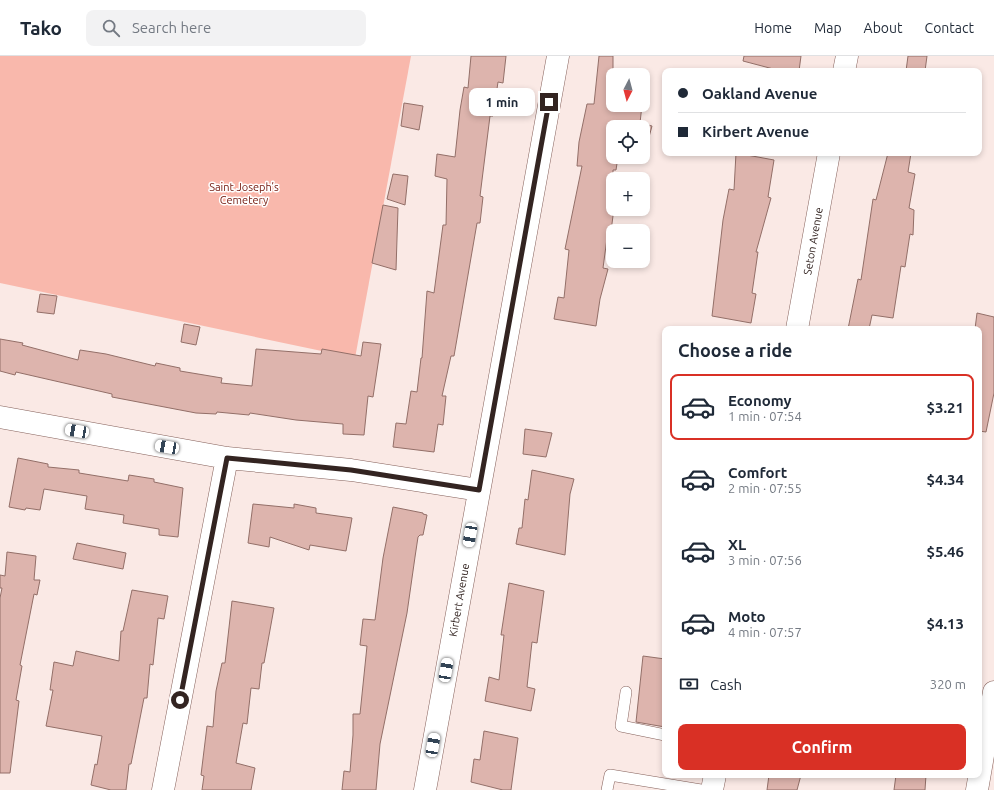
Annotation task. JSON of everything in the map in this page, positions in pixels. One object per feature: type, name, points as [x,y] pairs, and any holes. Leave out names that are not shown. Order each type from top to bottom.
[{"type":"street","name":"Kirbert Avenue","points":[[425,790],[558,56]]},
{"type":"street","points":[[845,68],[847,56]]},
{"type":"street","name":"Seton Avenue","points":[[798,326],[828,156]]},
{"type":"street","points":[[1,420],[227,458],[351,470],[479,490]]},
{"type":"street","points":[[163,790],[227,458]]},
{"type":"street","points":[[982,761],[994,692]]},
{"type":"street","points":[[712,790],[714,778]]},
{"type":"street","points":[[977,790],[979,778]]},
{"type":"lane","points":[[626,692],[621,726],[662,734]]},
{"type":"lane","points":[[607,790],[610,775],[701,790]]},
{"type":"green space","name":"Saint Joseph’s Cemetery","points":[[0,56],[411,56],[355,358],[0,283]]},
{"type":"building","points":[[471,56],[506,56],[503,83],[498,82],[493,116],[490,116],[480,196],[483,197],[480,223],[477,223],[454,356],[451,356],[442,396],[446,396],[443,425],[438,424],[434,452],[393,447],[396,423],[406,424],[411,391],[417,392],[422,358],[427,291],[434,293],[443,225],[446,225],[447,179],[435,176],[437,154],[455,157],[460,110],[464,87],[468,88]]},
{"type":"building","points":[[599,56],[613,56],[613,68],[606,68],[606,112],[641,112],[640,120],[606,120],[606,164],[617,164],[616,170],[613,170],[613,172],[606,172],[606,216],[613,216],[612,224],[606,224],[606,246],[603,268],[608,269],[600,299],[596,326],[554,319],[558,297],[564,298],[569,250],[565,249],[582,166],[577,166],[579,142],[587,104],[594,104]]},
{"type":"building","points":[[744,56],[801,56],[799,68],[770,68],[743,61]]},
{"type":"building","points":[[908,56],[927,56],[925,68],[906,68]]},
{"type":"building","points":[[404,103],[423,106],[419,130],[401,126]]},
{"type":"building","points":[[736,156],[752,156],[774,160],[768,197],[771,198],[756,252],[758,252],[752,293],[756,294],[751,323],[712,316],[723,220],[729,189],[734,190]]},
{"type":"building","points":[[887,156],[911,156],[908,172],[915,174],[909,208],[914,210],[913,235],[910,234],[905,267],[901,266],[893,318],[872,315],[870,326],[849,326],[858,279],[861,280],[873,199],[876,200]]},
{"type":"building","points":[[393,174],[408,176],[405,205],[387,199]]},
{"type":"building","points":[[383,205],[398,208],[396,270],[372,263]]},
{"type":"building","points":[[40,294],[57,296],[54,314],[37,312]]},
{"type":"building","points":[[977,313],[994,317],[994,393],[986,432],[982,431],[982,326],[975,326]]},
{"type":"building","points":[[184,324],[200,327],[196,345],[181,342]]},
{"type":"building","points":[[0,339],[23,343],[22,345],[78,360],[80,350],[106,354],[155,366],[156,363],[180,368],[180,371],[222,378],[221,383],[252,386],[256,349],[321,354],[322,349],[361,356],[363,342],[381,344],[373,397],[368,396],[364,435],[343,434],[343,424],[296,420],[250,413],[249,415],[217,412],[216,414],[196,413],[112,397],[112,394],[16,372],[15,375],[0,371]]},
{"type":"building","points":[[525,429],[552,433],[546,457],[523,454]]},
{"type":"building","points":[[18,458],[48,464],[48,467],[79,470],[79,473],[128,481],[129,475],[154,479],[154,482],[183,488],[178,537],[159,535],[159,529],[123,523],[124,515],[85,509],[87,496],[44,489],[40,510],[26,508],[25,510],[9,507]]},
{"type":"building","points":[[532,470],[574,479],[570,494],[565,555],[516,544],[519,528],[522,528],[525,499],[528,500]]},
{"type":"building","points":[[253,504],[294,508],[294,504],[316,508],[316,513],[352,518],[346,551],[310,545],[309,550],[270,537],[269,547],[248,543]]},
{"type":"building","points":[[393,507],[427,515],[423,535],[418,537],[407,613],[380,744],[376,790],[342,790],[344,771],[350,772],[353,714],[360,714],[367,646],[360,645],[363,619],[375,620],[383,558]]},
{"type":"building","points":[[77,543],[126,553],[123,569],[73,559]]},
{"type":"building","points":[[7,552],[36,556],[34,580],[40,580],[37,595],[34,594],[20,665],[22,666],[16,700],[19,701],[10,773],[0,773],[0,598],[2,588],[0,588],[0,575],[5,576]]},
{"type":"building","points":[[509,583],[544,591],[537,643],[532,642],[527,687],[535,689],[531,711],[485,701],[489,677],[499,680],[504,635],[501,635]]},
{"type":"building","points":[[132,590],[168,596],[164,619],[158,618],[153,665],[150,664],[147,698],[144,698],[131,764],[129,764],[126,790],[111,790],[91,785],[95,764],[97,765],[102,736],[46,726],[53,690],[50,690],[54,662],[73,666],[76,651],[119,661],[121,631],[123,631]]},
{"type":"building","points":[[232,601],[274,608],[264,663],[262,663],[259,689],[251,688],[247,724],[243,723],[236,763],[255,768],[251,790],[202,790],[204,776],[201,775],[207,726],[213,727],[216,691],[222,663],[225,663]]},
{"type":"building","points":[[643,656],[662,659],[662,726],[636,722]]},
{"type":"building","points":[[484,731],[518,738],[511,790],[503,790],[471,782],[474,759],[480,760]]},
{"type":"building","points":[[769,778],[800,778],[797,790],[767,790]]},
{"type":"building","points":[[896,778],[926,778],[925,790],[894,790]]},
{"type":"route","points":[[180,700],[227,458],[376,473],[479,490],[549,102]]}]
